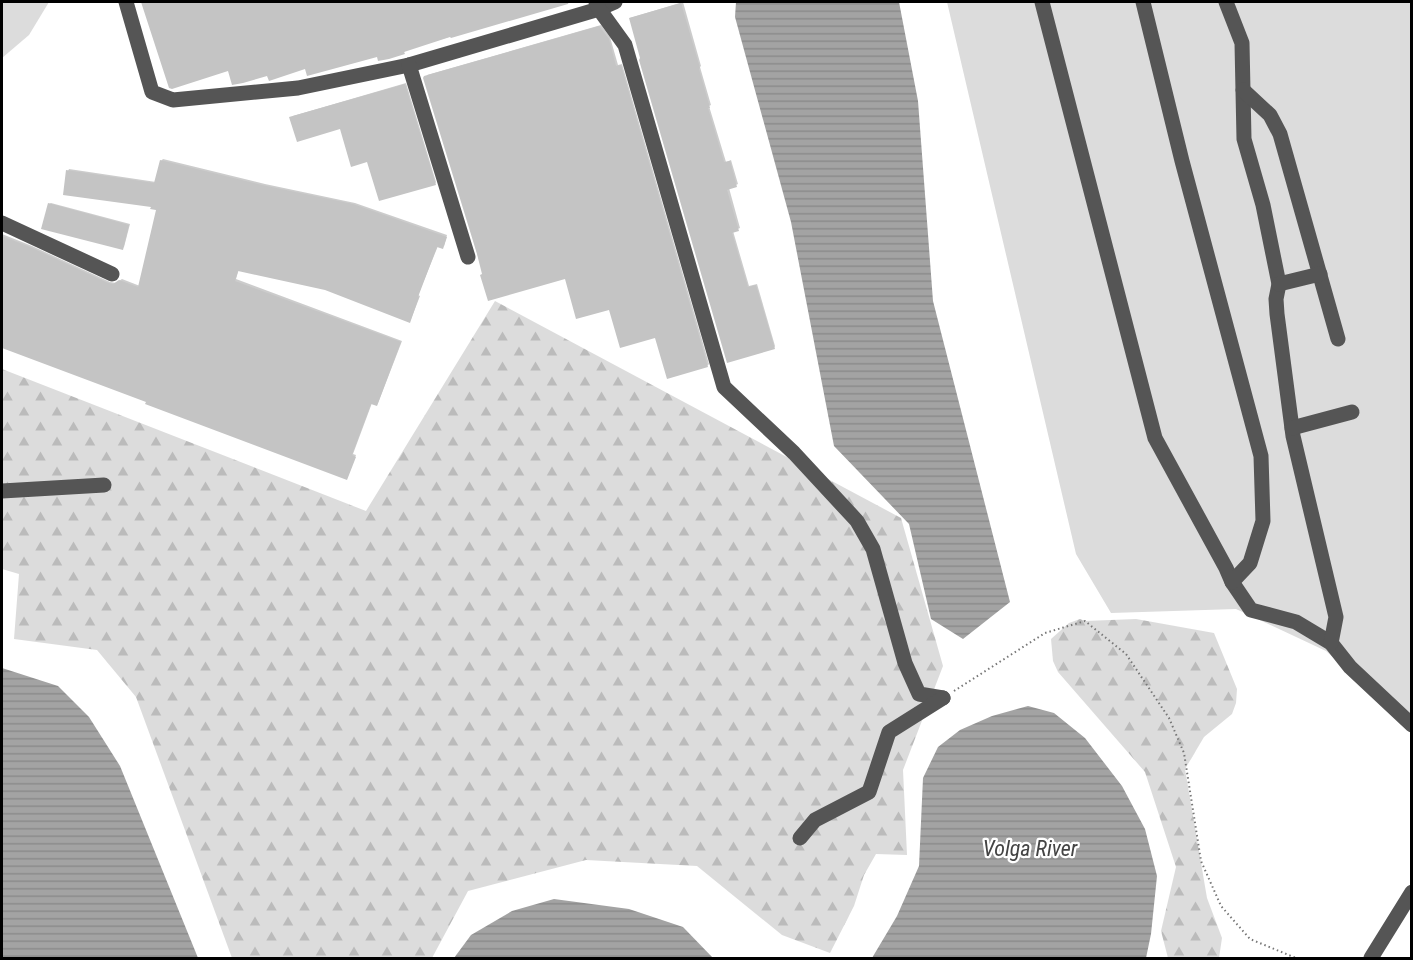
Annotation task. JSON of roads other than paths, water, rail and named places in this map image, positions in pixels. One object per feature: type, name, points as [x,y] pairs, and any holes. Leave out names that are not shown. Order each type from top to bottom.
[{"type":"street","points":[[126,2],[152,92],[173,100],[298,88],[409,65],[597,5],[615,2]]},
{"type":"street","points":[[1042,2],[1155,438],[1232,582],[1251,610],[1296,622],[1331,643],[1350,667],[1412,725]]},
{"type":"street","points":[[1143,2],[1182,161],[1261,456],[1263,521],[1250,562],[1232,582]]},
{"type":"street","points":[[1226,2],[1242,43],[1244,139],[1263,205],[1279,284],[1276,299],[1277,314],[1292,428],[1336,617],[1331,643]]},
{"type":"street","points":[[597,5],[625,45],[724,387],[794,453],[857,521],[873,549],[905,663],[920,694],[943,698],[890,732],[869,792],[815,820],[800,838]]},
{"type":"street","points":[[409,65],[468,258]]},
{"type":"street","points":[[1243,90],[1270,115],[1280,134],[1338,339]]},
{"type":"street","points":[[2,223],[112,274]]},
{"type":"street","points":[[1279,284],[1320,274]]},
{"type":"street","points":[[1292,428],[1352,412]]},
{"type":"street","points":[[2,491],[104,485]]},
{"type":"street","points":[[1410,894],[1412,916]]},
{"type":"street","points":[[1371,958],[1410,894]]},
{"type":"water","points":[[736,2],[899,2],[918,101],[933,301],[1010,602],[963,639],[931,619],[909,524],[834,446],[791,222],[735,17]]},
{"type":"water","points":[[2,668],[58,686],[89,717],[120,766],[198,958],[2,958]]},
{"type":"water","name":"Volga River","points":[[1028,706],[1054,713],[1085,738],[1122,786],[1145,829],[1157,876],[1146,958],[872,958],[897,916],[919,866],[923,778],[938,747],[960,730],[992,716]]},
{"type":"water","points":[[554,899],[629,909],[683,927],[713,958],[454,958],[471,935],[512,911]]}]
